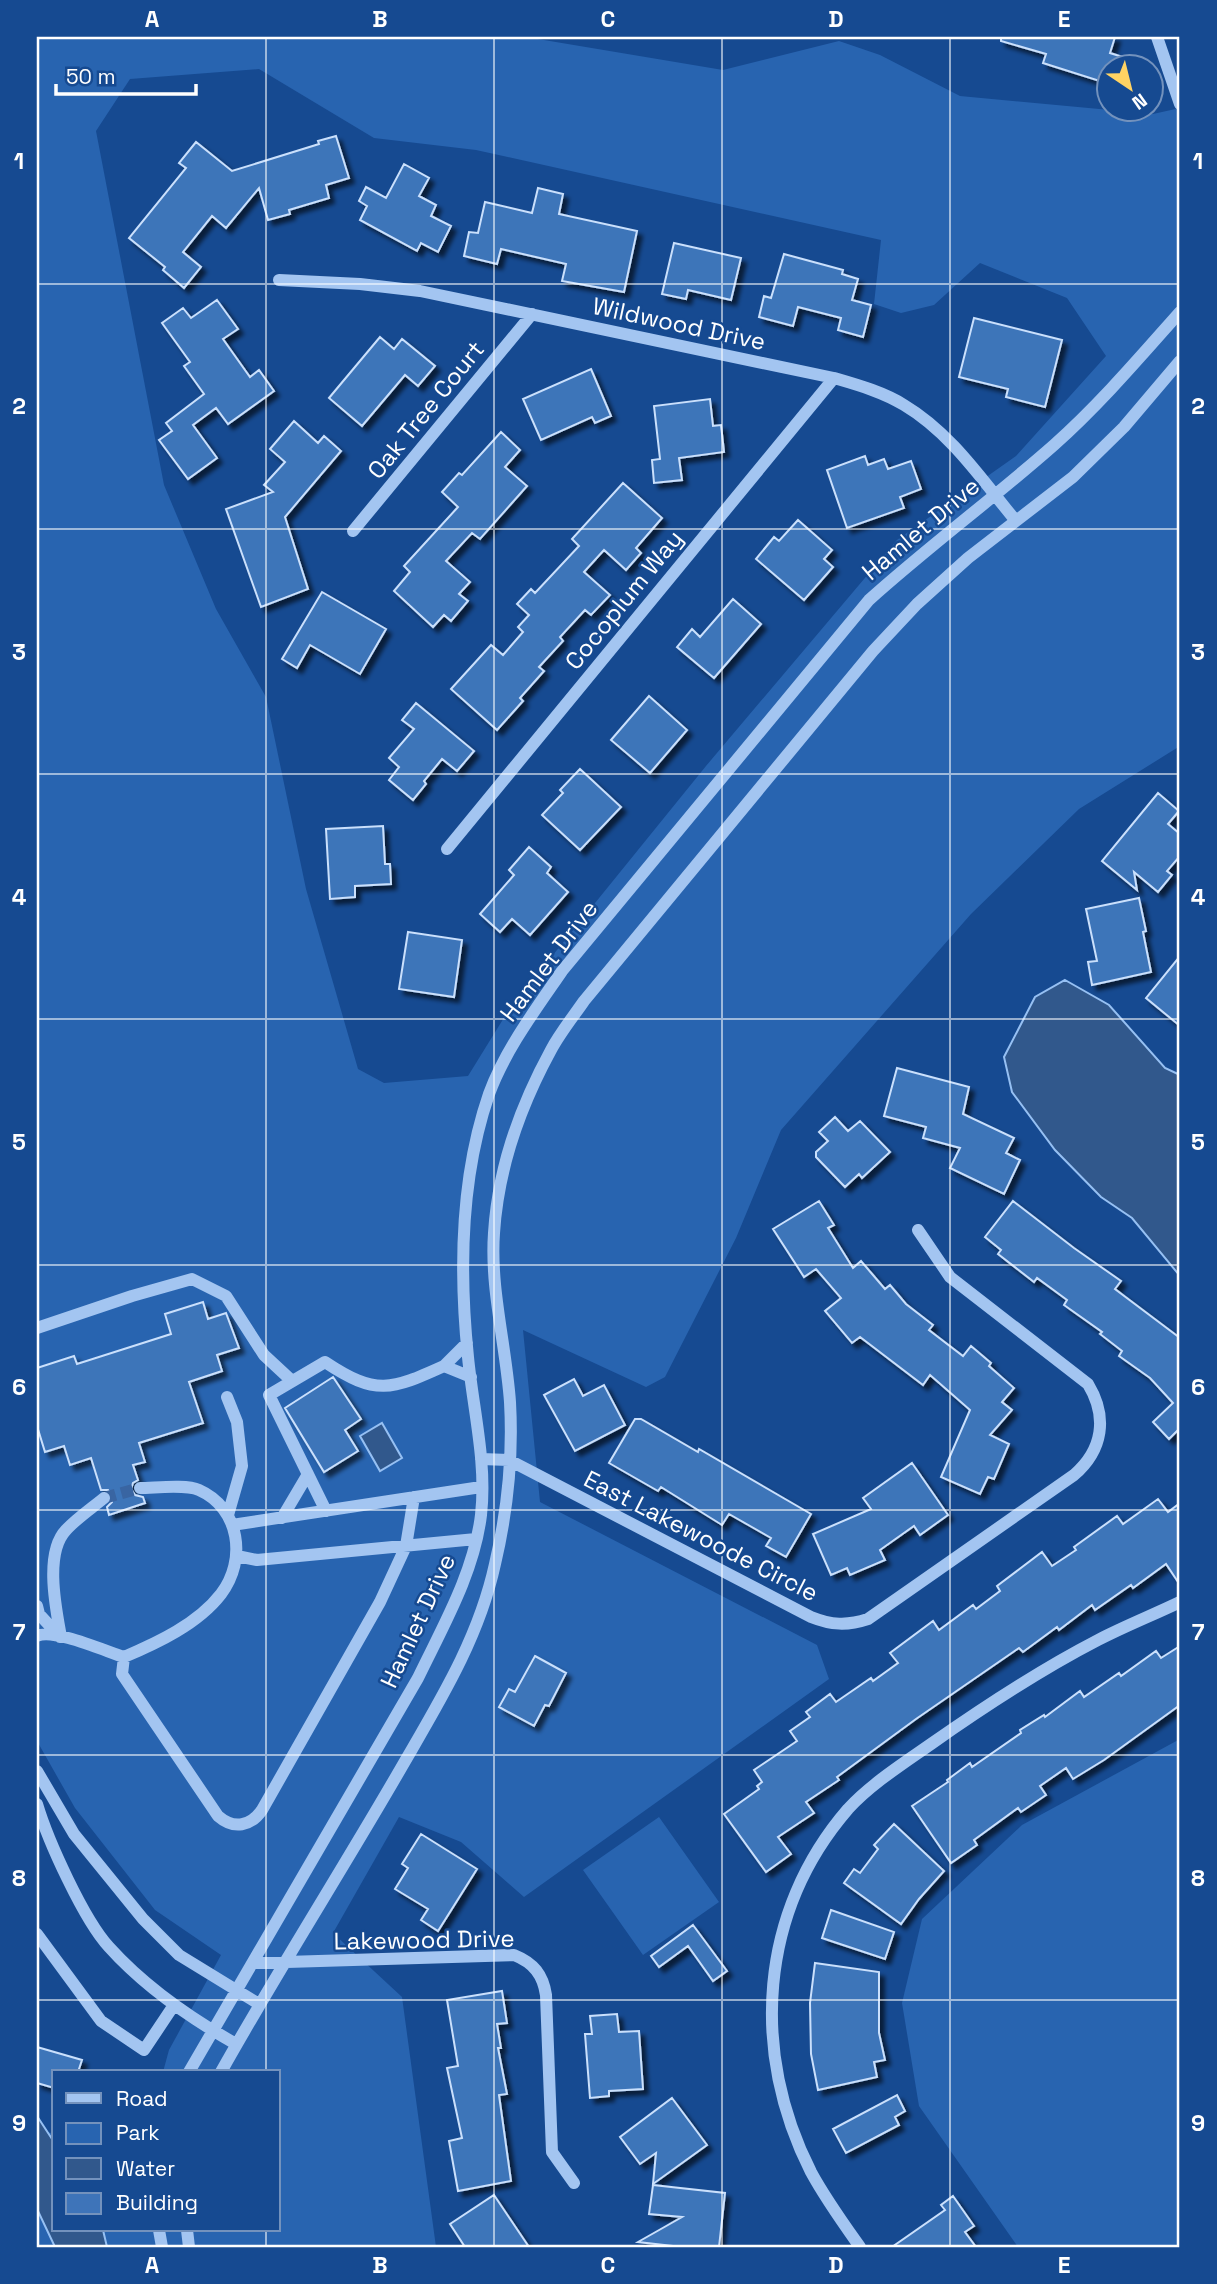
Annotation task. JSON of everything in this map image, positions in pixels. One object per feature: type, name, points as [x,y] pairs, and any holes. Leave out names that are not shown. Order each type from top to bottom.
[{"type":"street","points":[[1157,37],[1180,104]]},
{"type":"street","name":"Wildwood Drive","points":[[279,280],[360,284],[421,291],[834,378],[881,394],[929,421],[960,453],[1016,521]]},
{"type":"street","name":"Hamlet Drive","points":[[190,2070],[418,1678],[472,1559],[481,1514],[481,1459],[464,1309],[463,1240],[471,1166],[489,1093],[522,1028],[562,971],[869,600],[1055,444],[1107,394],[1180,312]]},
{"type":"street","name":"Oak Tree Court","points":[[353,531],[532,314]]},
{"type":"street","name":"Hamlet Drive","points":[[222,2070],[282,1964],[457,1672],[481,1618],[495,1565],[505,1510],[509,1460],[510,1402],[496,1295],[494,1233],[503,1169],[524,1105],[552,1048],[584,1002],[873,651],[917,604],[968,558],[1073,477],[1124,427],[1180,361]]},
{"type":"street","name":"Cocoplum Way","points":[[447,849],[834,378]]},
{"type":"street","name":"East Lakewoode Circle","points":[[481,1459],[509,1460],[811,1617],[839,1625],[868,1619],[1074,1475],[1093,1454],[1101,1426],[1098,1404],[1088,1384],[950,1277],[918,1230]]},
{"type":"street","points":[[37,1328],[192,1279],[226,1296],[264,1354],[292,1381]]},
{"type":"street","points":[[326,1511],[269,1395],[324,1362],[360,1381],[381,1388],[399,1385],[444,1366],[467,1343]]},
{"type":"street","points":[[444,1366],[471,1377]]},
{"type":"street","points":[[227,1397],[237,1422],[242,1465],[230,1520]]},
{"type":"street","points":[[282,1518],[308,1474]]},
{"type":"street","points":[[230,1520],[282,1518],[481,1487]]},
{"type":"street","points":[[37,1636],[42,1634],[61,1637],[124,1657],[155,1644],[204,1612],[221,1594],[232,1576],[237,1556],[236,1535],[230,1520],[214,1499],[196,1488],[140,1488]]},
{"type":"street","points":[[124,1657],[122,1674],[218,1816],[233,1825],[250,1822],[262,1810],[380,1602],[406,1546],[414,1497]]},
{"type":"street","points":[[61,1637],[53,1593],[53,1561],[63,1532],[104,1498]]},
{"type":"street","points":[[237,1556],[257,1560],[476,1539]]},
{"type":"street","points":[[860,2247],[825,2196],[792,2127],[780,2083],[773,2038],[773,1979],[779,1939],[792,1900],[809,1863],[823,1841],[858,1799],[979,1710],[1047,1668],[1180,1602]]},
{"type":"street","points":[[37,1606],[39,1614],[61,1637]]},
{"type":"street","points":[[37,1771],[74,1834],[143,1919],[179,1955],[259,2004]]},
{"type":"street","points":[[37,1804],[80,1901],[107,1945],[137,1975],[174,2005],[236,2044]]},
{"type":"street","points":[[37,1934],[101,2021],[144,2050],[174,2005]]},
{"type":"street","name":"Lakewood Drive","points":[[253,1963],[514,1955],[527,1961],[537,1970],[547,1995],[552,2152],[574,2183]]},
{"type":"green space","points":[[37,37],[526,37],[723,70],[839,41],[880,55],[960,96],[1094,108],[1094,122],[1164,122],[1164,112],[1180,108],[1180,746],[1079,809],[971,914],[781,1130],[736,1238],[665,1377],[646,1387],[523,1330],[540,1502],[817,1645],[829,1679],[524,1897],[461,1842],[399,1817],[333,1933],[402,1997],[436,2247],[37,2247],[37,2116],[48,2132],[52,2133],[52,2232],[280,2232],[280,2070],[164,2070],[169,2050],[221,1955],[155,1910],[75,1808],[37,1741]],"holes":[[[259,69],[374,138],[476,150],[881,240],[874,304],[901,313],[934,305],[980,263],[1067,298],[1106,356],[1016,456],[897,540],[706,766],[510,1008],[468,1076],[384,1083],[358,1069],[306,889],[266,697],[216,609],[164,485],[96,131],[130,79]]]},
{"type":"green space","points":[[1180,1739],[1180,2247],[1018,2247],[919,2106],[902,2003],[922,1919],[1022,1825]]},
{"type":"green space","points":[[659,1817],[719,1902],[643,1955],[583,1870]]},
{"type":"water","points":[[1065,980],[1109,1005],[1165,1068],[1180,1075],[1180,1276],[1132,1218],[1101,1197],[1055,1150],[1012,1092],[1004,1057],[1035,997]]},
{"type":"water","points":[[382,1423],[402,1458],[380,1471],[360,1436]]},
{"type":"water","points":[[37,2116],[52,2139],[52,2232],[103,2232],[107,2247],[55,2247],[37,2209]]},
{"type":"building","points":[[1001,37],[1115,37],[1110,52],[1094,52],[1094,79],[1043,63],[1046,54],[1001,41]]},
{"type":"building","points":[[336,136],[349,178],[326,185],[329,198],[289,210],[290,214],[268,220],[259,188],[226,228],[212,216],[183,252],[201,267],[184,288],[163,270],[165,267],[129,238],[186,168],[179,163],[196,142],[232,171],[319,144],[318,141]]},
{"type":"building","points":[[404,164],[429,178],[419,196],[436,205],[431,216],[451,226],[438,252],[421,243],[417,251],[360,220],[367,206],[359,201],[366,187],[386,198]]},
{"type":"building","points":[[538,188],[563,194],[559,214],[637,231],[624,292],[562,281],[566,264],[501,249],[497,264],[464,256],[469,232],[478,233],[485,202],[532,213]]},
{"type":"building","points":[[674,243],[741,258],[731,300],[688,290],[686,299],[662,294]]},
{"type":"building","points":[[784,254],[843,270],[842,274],[858,279],[852,300],[871,305],[863,337],[838,330],[841,318],[798,307],[793,326],[759,317],[764,296],[771,298]]},
{"type":"building","points":[[217,300],[238,329],[223,339],[250,377],[259,370],[274,391],[228,424],[216,408],[193,425],[217,458],[188,479],[159,440],[172,431],[166,423],[204,394],[184,366],[190,362],[162,323],[183,308],[191,318]]},
{"type":"building","points":[[974,318],[1062,340],[1045,407],[1006,397],[1008,389],[959,377]]},
{"type":"building","points":[[380,337],[394,349],[402,339],[435,366],[418,386],[405,375],[362,426],[329,398]]},
{"type":"building","points":[[591,369],[611,416],[595,423],[592,417],[541,440],[523,399]]},
{"type":"building","points":[[710,399],[713,426],[721,425],[724,452],[679,458],[682,480],[654,483],[652,460],[660,459],[654,406]]},
{"type":"building","points":[[294,421],[318,443],[324,436],[341,451],[285,517],[308,589],[261,607],[226,509],[273,492],[264,485],[285,462],[270,449]]},
{"type":"building","points":[[501,432],[520,450],[505,467],[527,486],[480,539],[472,533],[446,561],[470,582],[459,594],[468,601],[451,621],[444,615],[433,627],[394,591],[410,572],[404,566],[458,507],[442,492],[459,473],[462,475]]},
{"type":"building","points":[[865,456],[868,465],[884,459],[888,469],[911,461],[921,489],[900,497],[904,508],[847,528],[827,470]]},
{"type":"building","points":[[623,483],[662,518],[636,548],[641,553],[626,570],[604,550],[584,572],[610,595],[591,615],[585,610],[560,637],[563,641],[539,667],[544,671],[520,698],[523,701],[497,730],[451,689],[491,645],[503,655],[523,632],[518,627],[529,615],[517,604],[531,589],[535,593],[579,546],[572,539]]},
{"type":"building","points":[[798,520],[832,550],[824,559],[833,567],[804,600],[756,559],[774,537],[779,541]]},
{"type":"building","points":[[322,592],[386,629],[360,674],[310,645],[297,668],[282,659]]},
{"type":"building","points":[[733,599],[761,624],[714,678],[677,647],[692,629],[700,637]]},
{"type":"building","points":[[649,696],[687,730],[650,773],[611,740]]},
{"type":"building","points":[[416,703],[474,751],[457,771],[442,759],[413,800],[389,780],[399,767],[389,758],[414,729],[402,720]]},
{"type":"building","points":[[580,769],[621,807],[580,850],[542,815],[563,793],[560,790]]},
{"type":"building","points":[[1158,793],[1179,811],[1168,824],[1180,834],[1180,856],[1167,871],[1172,875],[1158,892],[1134,872],[1137,890],[1102,861]]},
{"type":"building","points":[[383,826],[385,864],[390,864],[391,884],[355,886],[355,897],[330,899],[326,829]]},
{"type":"building","points":[[529,847],[551,867],[547,873],[568,892],[530,935],[512,919],[500,932],[480,914],[514,875],[509,870]]},
{"type":"building","points":[[1139,898],[1151,972],[1092,985],[1088,962],[1097,961],[1086,909]]},
{"type":"building","points":[[408,932],[462,940],[454,997],[399,989]]},
{"type":"building","points":[[1180,956],[1180,1026],[1146,998]]},
{"type":"building","points":[[897,1068],[969,1087],[963,1114],[1014,1138],[1006,1153],[1020,1160],[1004,1194],[950,1168],[960,1148],[923,1138],[926,1127],[884,1116]]},
{"type":"building","points":[[835,1117],[848,1131],[860,1121],[890,1152],[862,1178],[859,1174],[845,1187],[816,1157],[816,1152],[828,1141],[819,1132]]},
{"type":"building","points":[[819,1201],[834,1225],[828,1228],[853,1268],[861,1261],[885,1289],[890,1285],[906,1304],[933,1325],[929,1330],[963,1356],[971,1346],[1014,1388],[1002,1402],[1012,1410],[990,1435],[1009,1444],[994,1479],[988,1477],[980,1494],[941,1477],[970,1410],[930,1375],[923,1385],[860,1337],[852,1343],[825,1311],[841,1298],[816,1269],[804,1277],[773,1229]]},
{"type":"building","points":[[1013,1201],[1121,1281],[1115,1289],[1180,1338],[1180,1428],[1169,1439],[1153,1422],[1173,1403],[1150,1378],[1119,1356],[1122,1351],[1100,1334],[1102,1332],[1064,1305],[1067,1300],[1037,1278],[1034,1282],[998,1254],[1001,1250],[985,1237]]},
{"type":"building","points":[[203,1302],[208,1319],[226,1313],[239,1348],[217,1355],[222,1371],[189,1382],[203,1423],[139,1443],[145,1462],[133,1465],[138,1480],[133,1483],[131,1489],[135,1495],[143,1497],[145,1503],[109,1515],[107,1507],[112,1502],[112,1496],[108,1490],[101,1490],[91,1458],[70,1465],[64,1446],[45,1452],[37,1426],[37,1368],[74,1356],[77,1364],[171,1334],[165,1314]]},
{"type":"building","points":[[333,1377],[361,1419],[345,1430],[358,1451],[324,1472],[285,1408]]},
{"type":"building","points":[[574,1379],[583,1396],[604,1385],[625,1425],[575,1451],[544,1395]]},
{"type":"building","points":[[635,1419],[641,1419],[698,1452],[699,1449],[811,1514],[786,1557],[766,1546],[771,1538],[729,1514],[722,1525],[661,1487],[658,1491],[609,1463]]},
{"type":"building","points":[[912,1463],[948,1515],[920,1535],[914,1526],[880,1550],[885,1560],[850,1575],[847,1568],[831,1575],[813,1534],[871,1509],[863,1498]]},
{"type":"building","points":[[1158,1499],[1168,1512],[1180,1503],[1180,1585],[1166,1564],[1133,1588],[1131,1585],[1095,1610],[1092,1605],[1023,1652],[1019,1648],[916,1719],[837,1777],[839,1780],[806,1802],[814,1813],[778,1837],[791,1854],[766,1872],[724,1814],[759,1789],[757,1786],[762,1782],[754,1770],[797,1741],[790,1731],[810,1717],[806,1712],[830,1694],[836,1702],[871,1678],[873,1681],[898,1663],[890,1653],[933,1621],[939,1630],[973,1605],[976,1609],[1000,1591],[997,1586],[1042,1552],[1052,1566],[1117,1516],[1123,1524]]},
{"type":"building","points":[[1180,1646],[1180,1705],[1073,1779],[1066,1768],[1040,1786],[1046,1795],[1021,1812],[1018,1808],[974,1840],[977,1845],[951,1863],[912,1806],[948,1782],[947,1780],[970,1763],[972,1767],[1021,1733],[1020,1730],[1044,1715],[1045,1717],[1080,1691],[1084,1697],[1119,1673],[1121,1676],[1156,1651],[1161,1658]]},
{"type":"building","points":[[535,1656],[566,1673],[549,1706],[545,1705],[534,1726],[499,1707],[509,1689],[515,1692]]},
{"type":"building","points":[[894,1824],[944,1871],[901,1924],[844,1883],[854,1869],[860,1873],[878,1849],[874,1845]]},
{"type":"building","points":[[421,1834],[477,1869],[438,1931],[421,1920],[428,1909],[395,1889],[408,1868],[402,1864]]},
{"type":"building","points":[[831,1910],[894,1932],[885,1959],[822,1938]]},
{"type":"building","points":[[693,1925],[727,1971],[713,1981],[688,1946],[659,1967],[651,1956]]},
{"type":"building","points":[[815,1963],[879,1972],[879,2033],[885,2060],[874,2062],[877,2077],[818,2090],[811,2054],[810,2003]]},
{"type":"building","points":[[502,1991],[507,2023],[497,2024],[501,2048],[498,2048],[507,2094],[499,2095],[511,2181],[458,2191],[449,2141],[462,2138],[447,2068],[458,2066],[447,2000]]},
{"type":"building","points":[[617,2014],[619,2032],[639,2031],[643,2089],[609,2091],[609,2096],[590,2098],[585,2034],[592,2034],[590,2016]]},
{"type":"building","points":[[37,2047],[82,2060],[79,2070],[52,2070],[52,2087],[37,2083]]},
{"type":"building","points":[[897,2095],[905,2111],[895,2117],[899,2125],[846,2153],[833,2129]]},
{"type":"building","points":[[672,2098],[707,2145],[653,2184],[656,2153],[640,2164],[620,2137]]},
{"type":"building","points":[[653,2185],[725,2193],[719,2247],[682,2247],[638,2242],[682,2217],[649,2214]]},
{"type":"building","points":[[494,2195],[529,2247],[465,2247],[450,2224]]},
{"type":"building","points":[[953,2196],[974,2226],[965,2232],[976,2247],[892,2247],[945,2210],[941,2205]]},
{"type":"tunnel","points":[[104,1498],[140,1488]]}]
